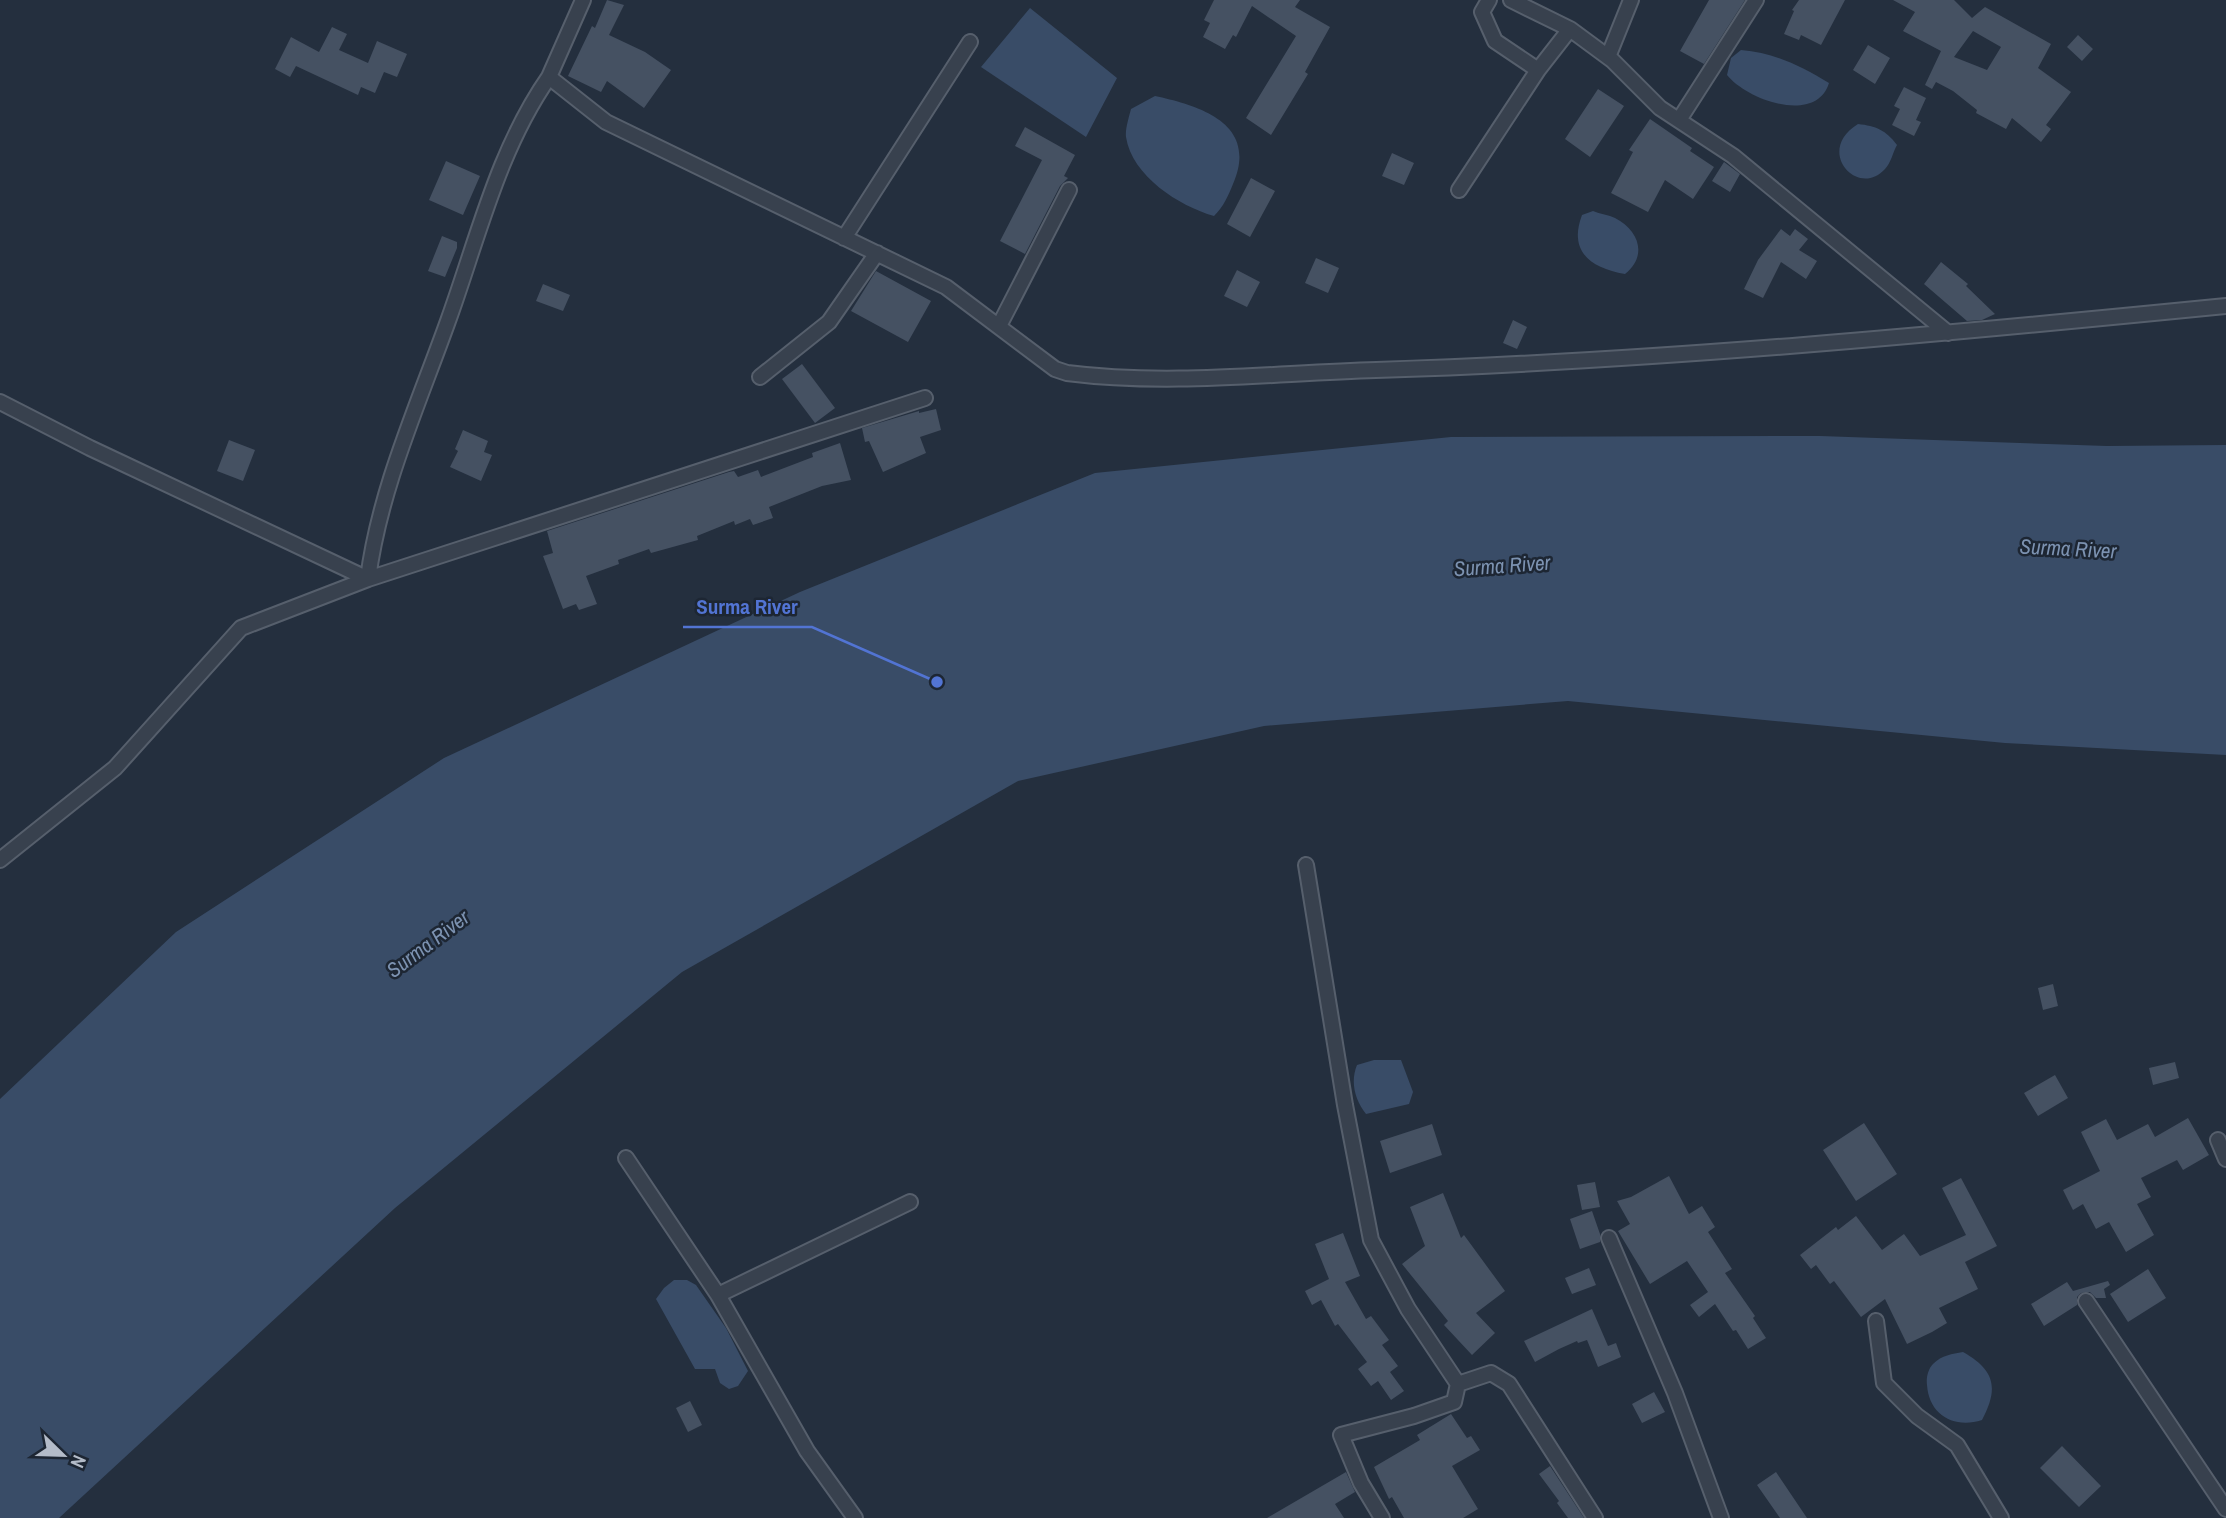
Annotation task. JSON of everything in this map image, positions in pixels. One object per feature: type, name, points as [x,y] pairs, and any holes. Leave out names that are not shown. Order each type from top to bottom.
[{"type":"street","points":[[368,579],[372,546],[397,464],[491,190],[528,107],[549,77],[583,0]]},
{"type":"street","points":[[1489,0],[1482,12],[1495,41],[1538,70]]},
{"type":"street","points":[[1511,0],[1570,29],[1608,57],[1661,108],[1733,156],[1948,333]]},
{"type":"street","points":[[1608,57],[1631,0]]},
{"type":"street","points":[[1679,120],[1756,0]]},
{"type":"street","points":[[1459,190],[1538,70],[1570,29]]},
{"type":"street","points":[[844,238],[971,42]]},
{"type":"street","points":[[549,77],[606,122],[946,287],[1055,369],[1067,373],[1160,379],[1480,366],[1948,333],[2226,306]]},
{"type":"street","points":[[999,326],[1069,190]]},
{"type":"street","points":[[760,377],[829,322],[877,253]]},
{"type":"street","points":[[0,860],[116,768],[241,628],[368,579],[925,398]]},
{"type":"street","points":[[0,402],[90,448],[368,579]]},
{"type":"street","points":[[1306,865],[1345,1105],[1371,1240],[1408,1309],[1458,1384],[1454,1402],[1414,1416],[1341,1435],[1361,1483],[1382,1518]]},
{"type":"street","points":[[2218,1140],[2226,1159]]},
{"type":"street","points":[[626,1158],[718,1295],[807,1451],[855,1518]]},
{"type":"street","points":[[718,1295],[910,1202]]},
{"type":"street","points":[[1609,1238],[1675,1393],[1721,1518]]},
{"type":"street","points":[[2086,1301],[2226,1509]]},
{"type":"street","points":[[1876,1321],[1884,1383],[1917,1416],[1957,1445],[2001,1518]]},
{"type":"street","points":[[1458,1384],[1491,1373],[1508,1384],[1595,1518]]},
{"type":"water","points":[[1030,8],[1117,78],[1086,137],[981,67]]},
{"type":"water","points":[[1741,50],[1787,61],[1829,83],[1822,96],[1810,103],[1796,106],[1765,100],[1750,93],[1727,75],[1731,58]]},
{"type":"water","points":[[1155,96],[1207,112],[1232,132],[1238,146],[1239,163],[1227,197],[1214,216],[1186,205],[1159,187],[1137,164],[1130,151],[1126,134],[1131,109]]},
{"type":"water","points":[[1858,124],[1880,130],[1897,145],[1887,167],[1874,177],[1853,175],[1845,168],[1840,158],[1840,147],[1845,135]]},
{"type":"water","points":[[1593,211],[1615,218],[1635,236],[1638,244],[1637,259],[1625,274],[1593,262],[1580,248],[1578,228],[1582,215]]},
{"type":"water","points":[[1820,436],[2107,446],[2226,445],[2226,755],[2005,743],[1568,701],[1264,726],[1018,781],[682,972],[395,1208],[59,1518],[0,1518],[0,1099],[176,932],[444,758],[800,592],[1095,473],[1451,437]]},
{"type":"water","points":[[1374,1060],[1401,1060],[1413,1092],[1409,1104],[1366,1114],[1356,1097],[1354,1078],[1357,1065]]},
{"type":"water","points":[[674,1280],[687,1280],[696,1285],[726,1328],[748,1371],[738,1386],[729,1389],[720,1383],[715,1369],[695,1369],[656,1299]]},
{"type":"water","points":[[1963,1352],[1988,1373],[1992,1389],[1982,1420],[1962,1423],[1938,1412],[1929,1395],[1927,1379],[1930,1368],[1936,1361]]},
{"type":"building","points":[[607,0],[624,5],[609,35],[645,52],[671,70],[644,108],[607,81],[601,92],[568,76],[592,26],[595,28]]},
{"type":"building","points":[[1214,0],[1300,0],[1295,7],[1330,27],[1305,72],[1308,74],[1271,135],[1246,118],[1296,36],[1252,6],[1236,37],[1233,35],[1225,49],[1203,37],[1210,23],[1204,20]]},
{"type":"building","points":[[1709,0],[1745,0],[1704,64],[1680,51]]},
{"type":"building","points":[[1799,0],[1845,0],[1821,45],[1801,35],[1799,40],[1784,34],[1794,11],[1792,10]]},
{"type":"building","points":[[1893,0],[1954,0],[1972,18],[1985,7],[2051,44],[2038,68],[2071,92],[2046,125],[2051,129],[2041,142],[2012,118],[2006,129],[1976,113],[1977,110],[1953,91],[1936,82],[1932,89],[1925,85],[1941,51],[1903,31],[1915,12]],"holes":[[[1973,31],[2001,47],[1987,70],[1954,57]]]},
{"type":"building","points":[[332,27],[347,34],[339,50],[368,63],[377,41],[407,54],[397,77],[384,72],[375,93],[361,87],[358,95],[296,66],[290,77],[275,69],[291,37],[319,52]]},
{"type":"building","points":[[2078,35],[2093,49],[2082,61],[2067,47]]},
{"type":"building","points":[[1868,45],[1890,58],[1875,84],[1853,70]]},
{"type":"building","points":[[1904,87],[1926,98],[1916,120],[1921,122],[1914,136],[1892,125],[1900,109],[1894,106]]},
{"type":"building","points":[[1598,89],[1624,106],[1590,157],[1565,139]]},
{"type":"building","points":[[1650,119],[1714,167],[1693,199],[1665,180],[1648,212],[1611,193],[1633,152],[1629,150]]},
{"type":"building","points":[[1025,127],[1075,155],[1064,176],[1068,178],[1060,186],[1025,254],[1000,241],[1042,160],[1015,146]]},
{"type":"building","points":[[1392,153],[1414,163],[1404,185],[1382,176]]},
{"type":"building","points":[[446,161],[480,176],[463,215],[429,200]]},
{"type":"building","points":[[1724,162],[1740,174],[1730,192],[1712,181]]},
{"type":"building","points":[[1251,178],[1275,191],[1250,237],[1227,224]]},
{"type":"building","points":[[1781,229],[1790,236],[1795,229],[1808,239],[1799,250],[1817,261],[1806,279],[1781,262],[1763,298],[1744,289],[1758,260]]},
{"type":"building","points":[[442,236],[457,242],[445,277],[428,271]]},
{"type":"building","points":[[1316,258],[1339,268],[1328,293],[1305,283]]},
{"type":"building","points":[[1941,262],[1968,284],[1966,286],[1995,314],[1982,320],[1967,321],[1924,284]]},
{"type":"building","points":[[1237,270],[1260,282],[1247,307],[1224,296]]},
{"type":"building","points":[[876,271],[931,301],[908,342],[851,311]]},
{"type":"building","points":[[543,284],[570,295],[563,311],[536,301]]},
{"type":"building","points":[[1513,320],[1527,327],[1517,349],[1503,343]]},
{"type":"building","points":[[802,364],[835,408],[815,423],[782,379]]},
{"type":"building","points":[[936,409],[941,430],[920,437],[926,453],[883,472],[869,441],[865,442],[862,428],[919,411]]},
{"type":"building","points":[[463,430],[488,441],[484,452],[492,455],[481,481],[450,467],[458,451],[455,449]]},
{"type":"building","points":[[229,440],[255,450],[243,481],[217,471]]},
{"type":"building","points":[[840,443],[851,480],[822,486],[769,507],[773,518],[753,525],[750,519],[735,525],[734,521],[697,536],[698,540],[651,553],[649,549],[618,560],[619,564],[586,576],[597,604],[579,610],[576,604],[563,609],[543,556],[553,553],[547,531],[729,472],[734,471],[738,477],[758,470],[761,477],[813,457],[812,453]]},
{"type":"building","points":[[2053,984],[2058,1006],[2043,1010],[2038,988]]},
{"type":"building","points":[[2175,1062],[2179,1078],[2153,1085],[2149,1068]]},
{"type":"building","points":[[2055,1075],[2068,1098],[2038,1116],[2024,1093]]},
{"type":"building","points":[[2188,1118],[2209,1155],[2183,1170],[2177,1160],[2141,1178],[2151,1197],[2137,1204],[2154,1235],[2126,1252],[2109,1222],[2096,1229],[2083,1204],[2073,1210],[2063,1190],[2100,1171],[2081,1132],[2106,1119],[2117,1140],[2148,1124],[2155,1137]]},
{"type":"building","points":[[1864,1123],[1897,1174],[1856,1201],[1823,1150]]},
{"type":"building","points":[[1432,1124],[1442,1155],[1390,1173],[1380,1141]]},
{"type":"building","points":[[1669,1176],[1689,1214],[1702,1206],[1715,1227],[1708,1232],[1732,1269],[1725,1273],[1755,1316],[1753,1318],[1766,1338],[1748,1349],[1715,1304],[1699,1317],[1690,1305],[1708,1292],[1687,1261],[1650,1284],[1618,1231],[1630,1224],[1617,1201],[1631,1197]]},
{"type":"building","points":[[1961,1178],[1997,1246],[1965,1262],[1978,1289],[1939,1308],[1947,1323],[1907,1344],[1885,1299],[1861,1317],[1834,1281],[1830,1284],[1816,1265],[1811,1269],[1800,1255],[1836,1227],[1838,1230],[1856,1216],[1882,1250],[1904,1234],[1920,1256],[1966,1235],[1942,1188]]},
{"type":"building","points":[[1595,1182],[1600,1207],[1582,1210],[1577,1185]]},
{"type":"building","points":[[1443,1193],[1461,1238],[1464,1235],[1505,1291],[1476,1313],[1495,1333],[1472,1355],[1444,1325],[1448,1321],[1402,1264],[1425,1246],[1410,1207]]},
{"type":"building","points":[[1592,1211],[1600,1242],[1580,1249],[1570,1219]]},
{"type":"building","points":[[1343,1233],[1360,1276],[1345,1282],[1366,1319],[1371,1316],[1389,1340],[1382,1345],[1398,1366],[1390,1372],[1404,1391],[1391,1400],[1378,1381],[1371,1386],[1358,1369],[1367,1362],[1338,1324],[1335,1326],[1321,1300],[1312,1305],[1305,1291],[1329,1279],[1315,1244]]},
{"type":"building","points":[[1589,1268],[1596,1285],[1572,1294],[1565,1278]]},
{"type":"building","points":[[2148,1269],[2166,1298],[2128,1322],[2110,1294]]},
{"type":"building","points":[[2108,1281],[2110,1285],[2104,1289],[2106,1298],[2096,1298],[2090,1292],[2081,1293],[2077,1297],[2077,1305],[2044,1326],[2031,1304],[2067,1282],[2073,1291]]},
{"type":"building","points":[[1592,1309],[1608,1346],[1616,1343],[1621,1357],[1598,1367],[1587,1340],[1577,1341],[1535,1362],[1524,1341]]},
{"type":"building","points":[[1654,1392],[1665,1412],[1642,1423],[1632,1404]]},
{"type":"building","points":[[690,1401],[702,1425],[688,1432],[676,1408]]},
{"type":"building","points":[[1451,1414],[1467,1438],[1471,1436],[1480,1450],[1452,1466],[1478,1509],[1463,1518],[1404,1518],[1392,1497],[1389,1499],[1374,1467],[1420,1440],[1417,1435]]},
{"type":"building","points":[[2062,1446],[2101,1486],[2079,1507],[2040,1468]]},
{"type":"building","points":[[1550,1466],[1584,1518],[1568,1518],[1557,1503],[1559,1501],[1539,1474]]},
{"type":"building","points":[[1346,1472],[1355,1492],[1335,1504],[1344,1518],[1267,1518]]},
{"type":"building","points":[[1776,1472],[1807,1518],[1780,1518],[1757,1485]]},
{"type":"place","name":"Surma River","points":[[937,682]]}]
